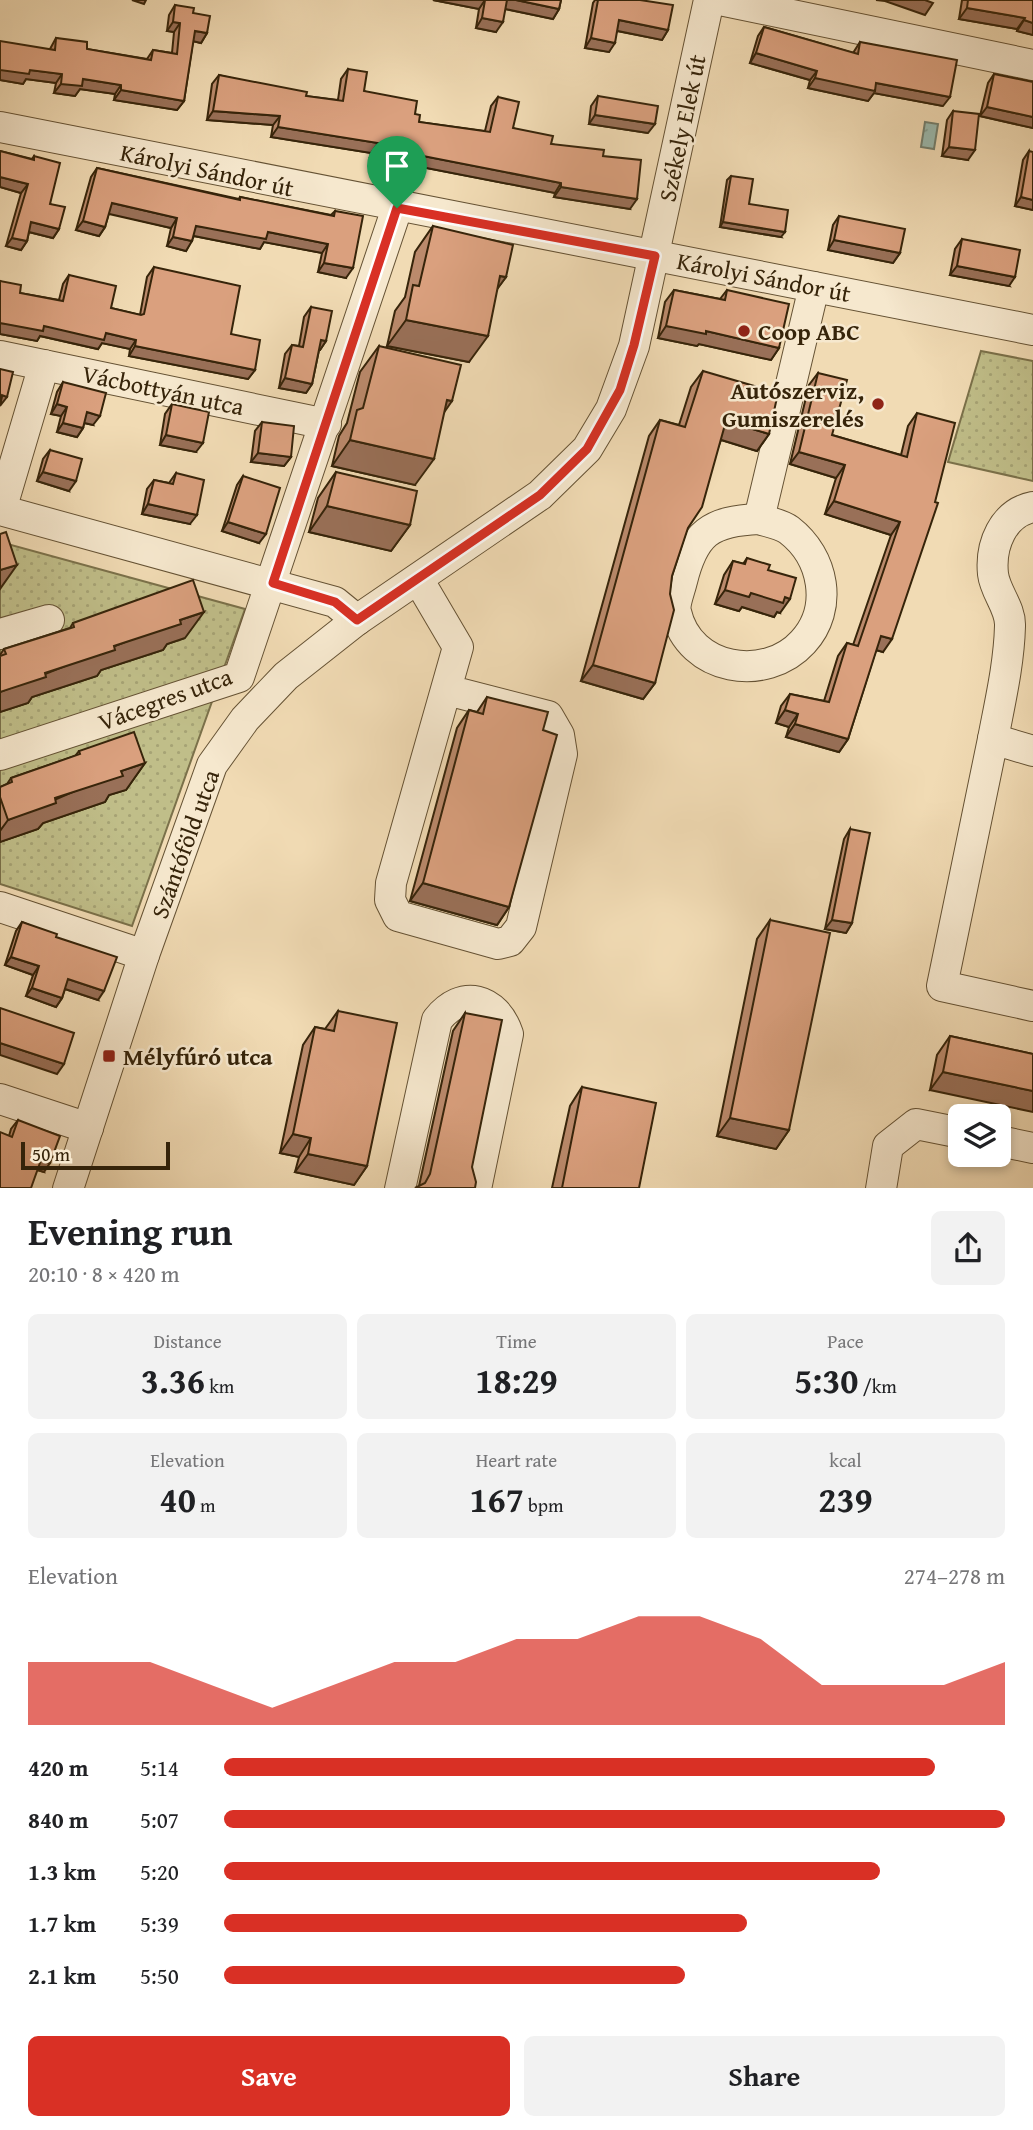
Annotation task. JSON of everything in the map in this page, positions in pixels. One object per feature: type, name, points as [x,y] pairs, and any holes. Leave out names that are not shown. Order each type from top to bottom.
[{"type":"street","name":"Székely Elek út","points":[[655,256],[709,0]]},
{"type":"street","points":[[720,0],[1033,65]]},
{"type":"street","name":"Károlyi Sándor út","points":[[0,127],[397,208],[1033,330]]},
{"type":"street","points":[[273,583],[397,208]]},
{"type":"street","name":"Szántóföld utca","points":[[68,1188],[144,955],[212,765],[245,719],[286,676],[357,620],[540,495],[587,449],[620,390],[634,345],[655,256]]},
{"type":"street","points":[[759,519],[814,287]]},
{"type":"street","name":"Vácbottyán utca","points":[[0,356],[326,424]]},
{"type":"street","points":[[44,365],[1,510],[335,602],[357,620]]},
{"type":"street","points":[[1033,507],[1018,510],[1000,529],[993,575],[1011,622],[1007,666],[942,986],[1033,1006]]},
{"type":"street","points":[[759,519],[787,528],[808,548],[821,575],[822,604],[812,632],[793,653],[766,666],[737,667],[709,657],[688,637],[675,611],[688,558],[703,533],[730,520],[759,519]]},
{"type":"street","points":[[418,579],[458,647],[391,883],[390,900],[398,916],[498,944],[510,941],[521,927],[562,754],[559,735],[548,716],[447,690]]},
{"type":"street","name":"Vácegres utca","points":[[0,755],[239,677],[273,583]]},
{"type":"street","points":[[0,634],[49,620]]},
{"type":"street","points":[[993,739],[1033,751]]},
{"type":"street","points":[[0,907],[144,955]]},
{"type":"street","points":[[400,1188],[437,1020],[453,1004],[464,1001],[480,1002],[494,1009],[503,1020],[508,1034],[476,1188]]},
{"type":"street","points":[[0,1099],[88,1128]]},
{"type":"street","points":[[881,1188],[888,1146],[916,1124],[948,1130]]},
{"type":"street","points":[[1011,1143],[1033,1148]]},
{"type":"shaded area","points":[[981,351],[1033,361],[1033,481],[948,462]]},
{"type":"shaded area","points":[[0,542],[245,609],[132,926],[0,884]]},
{"type":"water","points":[[925,122],[938,124],[934,149],[921,147]]},
{"type":"building","points":[[485,0],[507,0],[503,22],[482,18]]},
{"type":"building","points":[[516,0],[561,0],[559,9]]},
{"type":"building","points":[[598,0],[640,0],[673,5],[668,30],[619,20],[615,43],[591,38]]},
{"type":"building","points":[[968,0],[1033,0],[1033,23],[1024,20],[1025,18],[967,8]]},
{"type":"building","points":[[175,5],[194,8],[193,13],[210,16],[207,33],[195,31],[184,101],[121,90],[121,85],[83,79],[82,86],[61,84],[62,74],[30,70],[29,74],[0,70],[0,41],[55,50],[56,38],[87,42],[87,49],[151,60],[153,50],[177,54],[180,23],[173,22]]},
{"type":"building","points":[[764,27],[858,54],[860,42],[957,60],[950,97],[876,83],[875,91],[815,78],[817,71],[756,53]]},
{"type":"building","points":[[348,69],[367,72],[364,91],[417,101],[415,114],[420,115],[419,122],[490,132],[498,97],[519,102],[513,128],[553,136],[551,144],[604,150],[603,156],[641,160],[637,199],[561,187],[561,183],[377,147],[378,143],[278,127],[280,116],[213,111],[219,75],[307,92],[306,96],[343,101]]},
{"type":"building","points":[[994,74],[1033,82],[1033,117],[987,107]]},
{"type":"building","points":[[598,96],[658,106],[655,124],[595,115]]},
{"type":"building","points":[[953,111],[979,114],[975,150],[949,147]]},
{"type":"building","points":[[0,151],[34,160],[34,156],[60,163],[50,204],[65,207],[59,229],[31,222],[27,241],[12,238],[28,184],[0,177]]},
{"type":"building","points":[[1029,151],[1033,152],[1033,200],[1021,197]]},
{"type":"building","points":[[97,168],[240,200],[240,197],[334,216],[335,211],[363,216],[353,268],[324,263],[328,244],[268,232],[266,239],[196,226],[192,241],[173,237],[177,218],[112,203],[105,227],[83,221]]},
{"type":"building","points":[[731,176],[753,179],[749,204],[788,210],[785,232],[723,222]]},
{"type":"building","points":[[839,216],[905,229],[900,253],[834,240]]},
{"type":"building","points":[[433,226],[513,245],[506,277],[500,276],[488,336],[406,320],[413,285],[419,286]]},
{"type":"building","points":[[962,239],[1020,250],[1015,277],[957,266]]},
{"type":"building","points":[[154,267],[240,286],[231,334],[260,340],[255,370],[135,346],[136,340],[106,333],[104,340],[44,326],[43,331],[0,323],[0,281],[21,285],[20,293],[63,301],[69,275],[116,286],[111,308],[144,314]]},
{"type":"building","points":[[674,290],[725,300],[727,290],[789,304],[779,348],[706,331],[706,334],[666,326]]},
{"type":"building","points":[[311,307],[332,311],[326,341],[321,340],[312,384],[285,378],[292,345],[303,347]]},
{"type":"building","points":[[379,346],[461,365],[452,401],[447,400],[434,459],[350,440],[357,410],[363,408]]},
{"type":"building","points":[[0,369],[13,372],[7,397],[2,395],[0,405]]},
{"type":"building","points":[[703,371],[778,393],[769,434],[726,421],[702,507],[688,528],[672,576],[670,594],[674,610],[655,683],[593,665],[660,420],[685,427]]},
{"type":"building","points":[[818,373],[847,380],[832,435],[907,457],[917,413],[955,423],[935,502],[938,503],[892,639],[881,636],[848,739],[795,724],[798,714],[785,710],[790,694],[829,702],[847,643],[858,646],[900,522],[834,501],[845,465],[799,452]]},
{"type":"building","points":[[63,382],[106,393],[100,416],[87,412],[83,428],[63,423],[67,407],[57,404]]},
{"type":"building","points":[[172,404],[209,412],[203,443],[166,435]]},
{"type":"building","points":[[262,422],[294,426],[291,457],[258,453]]},
{"type":"building","points":[[50,450],[82,459],[76,481],[43,472]]},
{"type":"building","points":[[336,472],[417,491],[410,525],[327,506]]},
{"type":"building","points":[[176,473],[204,480],[197,515],[148,504],[154,480],[173,484]]},
{"type":"building","points":[[243,476],[280,488],[266,534],[228,522]]},
{"type":"building","points":[[6,532],[17,565],[0,570],[0,534]]},
{"type":"building","points":[[747,558],[770,565],[768,570],[796,578],[790,599],[785,597],[783,603],[751,593],[749,597],[725,590],[733,561],[745,564]]},
{"type":"building","points":[[193,580],[204,612],[180,620],[181,624],[114,646],[115,650],[45,673],[46,677],[0,692],[0,656],[6,654],[4,649],[74,627],[73,623]]},
{"type":"building","points":[[487,697],[548,712],[543,730],[557,735],[509,907],[423,883],[469,710],[483,714]]},
{"type":"building","points":[[134,732],[145,763],[121,771],[123,776],[55,798],[56,803],[8,820],[0,797],[0,787],[12,782],[11,778]]},
{"type":"building","points":[[850,829],[870,833],[852,923],[832,920]]},
{"type":"building","points":[[770,920],[830,933],[789,1130],[730,1118]]},
{"type":"building","points":[[22,922],[57,934],[56,937],[117,957],[104,991],[68,979],[62,998],[32,988],[39,966],[11,957]]},
{"type":"building","points":[[0,1008],[74,1033],[64,1064],[0,1043]]},
{"type":"building","points":[[338,1011],[397,1023],[367,1166],[308,1154],[311,1138],[293,1134],[315,1027],[334,1031]]},
{"type":"building","points":[[465,1013],[502,1020],[472,1167],[475,1188],[415,1188],[425,1183],[430,1174]]},
{"type":"building","points":[[950,1036],[1033,1054],[1033,1091],[943,1072]]},
{"type":"building","points":[[582,1087],[656,1103],[639,1188],[562,1188]]},
{"type":"building","points":[[18,1120],[60,1136],[50,1163],[41,1160],[31,1188],[0,1188],[0,1132],[12,1137]]},
{"type":"place","name":"Coop ABC","points":[[744,331]]},
{"type":"place","name":"Autószerviz, Gumiszerelés","points":[[878,404]]},
{"type":"place","name":"Mélyfúró utca","points":[[109,1056]]},
{"type":"route","points":[[397,208],[655,256],[634,345],[620,390],[587,449],[540,495],[357,620],[335,602],[273,583],[397,208]]}]
